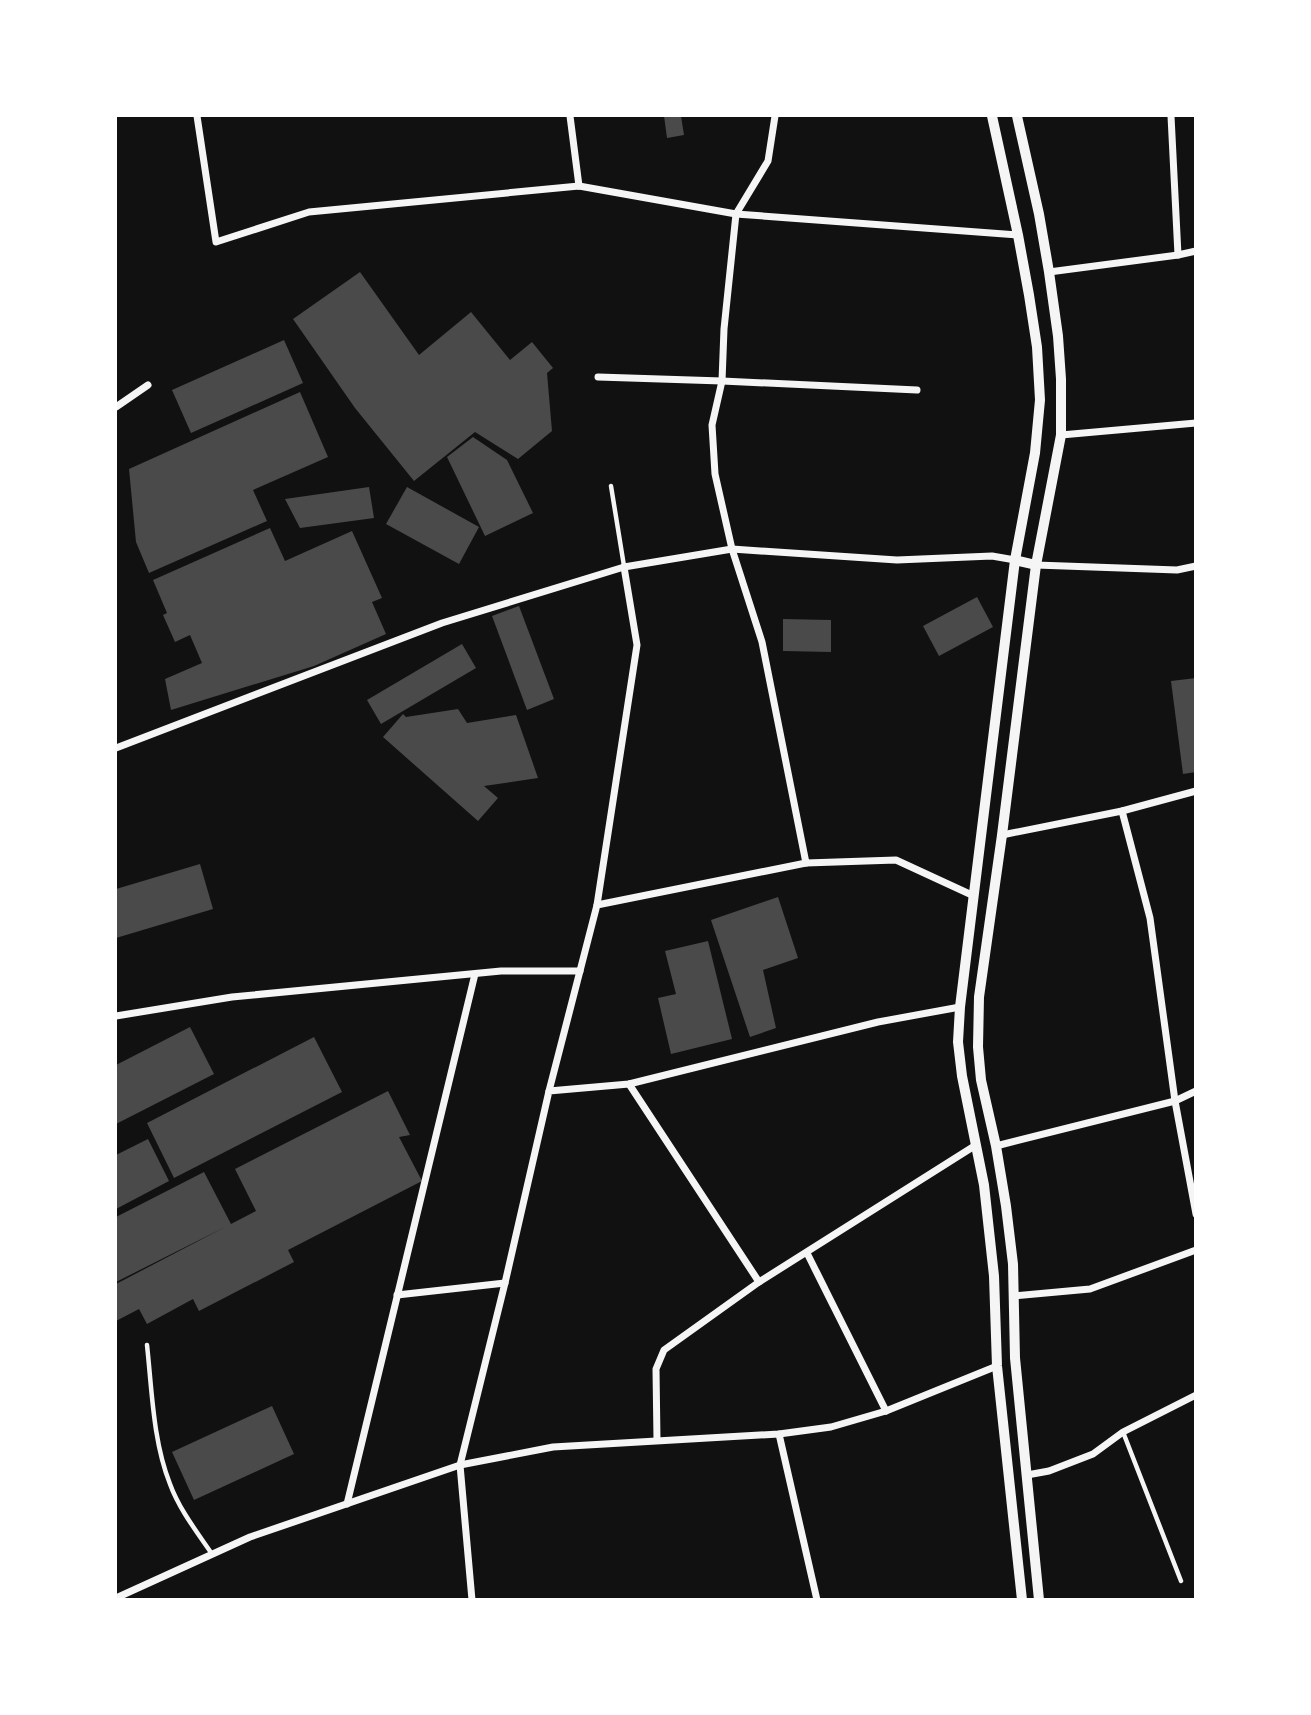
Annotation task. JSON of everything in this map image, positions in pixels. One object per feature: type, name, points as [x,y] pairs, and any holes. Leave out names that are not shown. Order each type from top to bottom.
[{"type":"street","points":[[197,116],[216,242],[309,212],[579,186],[736,214],[1018,234]]},
{"type":"street","points":[[570,116],[579,186]]},
{"type":"street","points":[[775,116],[768,161],[736,214],[723,329],[722,381],[712,425],[715,474],[732,549],[762,642],[806,863]]},
{"type":"street","points":[[992,116],[1018,234],[1037,347],[1040,400],[1035,453],[1015,560],[960,1007],[958,1042],[962,1076],[984,1185],[994,1276],[997,1366],[1022,1600]]},
{"type":"street","points":[[1017,116],[1049,272],[1060,368],[1061,435],[1036,565],[979,998],[978,1037],[981,1080],[996,1146],[1013,1264],[1015,1358],[1039,1600]]},
{"type":"street","points":[[1171,116],[1178,255]]},
{"type":"street","points":[[1049,272],[1195,251]]},
{"type":"street","points":[[598,377],[917,390]]},
{"type":"street","points":[[116,407],[148,385]]},
{"type":"street","points":[[1061,435],[1195,423]]},
{"type":"street","points":[[116,748],[442,624],[624,567],[732,549],[897,560],[992,556],[1036,565],[1177,570],[1195,566]]},
{"type":"street","points":[[472,1600],[460,1465],[549,1091],[597,905],[637,645],[624,567]]},
{"type":"street","points":[[1002,835],[1122,811],[1195,791]]},
{"type":"street","points":[[1122,811],[1150,918],[1175,1101],[1195,1214]]},
{"type":"street","points":[[597,905],[806,863],[895,860],[974,896]]},
{"type":"street","points":[[116,1016],[232,997],[501,971],[580,971]]},
{"type":"street","points":[[347,1504],[475,974]]},
{"type":"street","points":[[549,1091],[629,1084],[878,1021],[960,1007]]},
{"type":"street","points":[[629,1084],[759,1282]]},
{"type":"street","points":[[657,1440],[656,1369],[664,1350],[759,1282],[976,1145],[996,1146],[1175,1101],[1195,1091]]},
{"type":"street","points":[[1013,1296],[1090,1289],[1195,1250]]},
{"type":"street","points":[[807,1253],[886,1411]]},
{"type":"street","points":[[397,1296],[505,1283]]},
{"type":"street","points":[[116,1598],[250,1536],[460,1465],[553,1447],[779,1434],[831,1427],[886,1411],[1015,1358]]},
{"type":"street","points":[[1027,1475],[1049,1471],[1093,1454],[1123,1432],[1195,1395]]},
{"type":"street","points":[[779,1434],[817,1600]]},
{"type":"lane","points":[[611,486],[624,567]]},
{"type":"lane","points":[[147,1345],[164,1467],[176,1498],[212,1554]]},
{"type":"lane","points":[[1123,1432],[1181,1581]]},
{"type":"building","points":[[664,116],[681,116],[684,135],[667,138]]},
{"type":"building","points":[[360,272],[419,355],[471,312],[510,360],[532,342],[553,368],[547,373],[552,431],[518,459],[475,432],[414,481],[355,408],[293,319]]},
{"type":"building","points":[[284,340],[303,383],[191,433],[172,390]]},
{"type":"building","points":[[300,392],[328,457],[253,490],[267,521],[149,573],[136,542],[129,469]]},
{"type":"building","points":[[473,437],[507,460],[533,513],[485,536],[447,457]]},
{"type":"building","points":[[369,487],[374,518],[300,528],[285,499]]},
{"type":"building","points":[[407,487],[479,527],[459,564],[386,524]]},
{"type":"building","points":[[270,528],[285,561],[352,531],[382,598],[372,602],[386,634],[314,666],[171,710],[165,679],[202,663],[190,635],[175,642],[163,615],[167,613],[153,580]]},
{"type":"building","points":[[977,597],[993,627],[939,656],[923,626]]},
{"type":"building","points":[[519,606],[554,699],[527,710],[492,616]]},
{"type":"building","points":[[783,619],[831,620],[831,652],[783,651]]},
{"type":"building","points":[[462,644],[476,668],[381,724],[367,700]]},
{"type":"building","points":[[1196,678],[1196,772],[1183,774],[1171,681]]},
{"type":"building","points":[[458,709],[467,723],[516,715],[538,778],[484,786],[498,798],[478,821],[383,737],[403,714],[406,717]]},
{"type":"building","points":[[200,864],[213,909],[116,938],[116,889]]},
{"type":"building","points":[[778,897],[798,958],[763,970],[776,1028],[750,1037],[711,920]]},
{"type":"building","points":[[708,941],[732,1039],[671,1054],[658,998],[676,994],[665,951]]},
{"type":"building","points":[[190,1027],[214,1074],[116,1124],[116,1065]]},
{"type":"building","points":[[314,1037],[342,1092],[174,1178],[147,1123]]},
{"type":"building","points":[[388,1091],[410,1135],[399,1137],[422,1181],[288,1250],[294,1262],[199,1311],[193,1299],[147,1324],[139,1309],[116,1321],[116,1284],[227,1226],[116,1282],[116,1217],[204,1172],[231,1224],[256,1211],[235,1169]]},
{"type":"building","points":[[148,1139],[169,1181],[116,1209],[116,1155]]},
{"type":"building","points":[[272,1406],[294,1454],[194,1500],[172,1452]]}]
